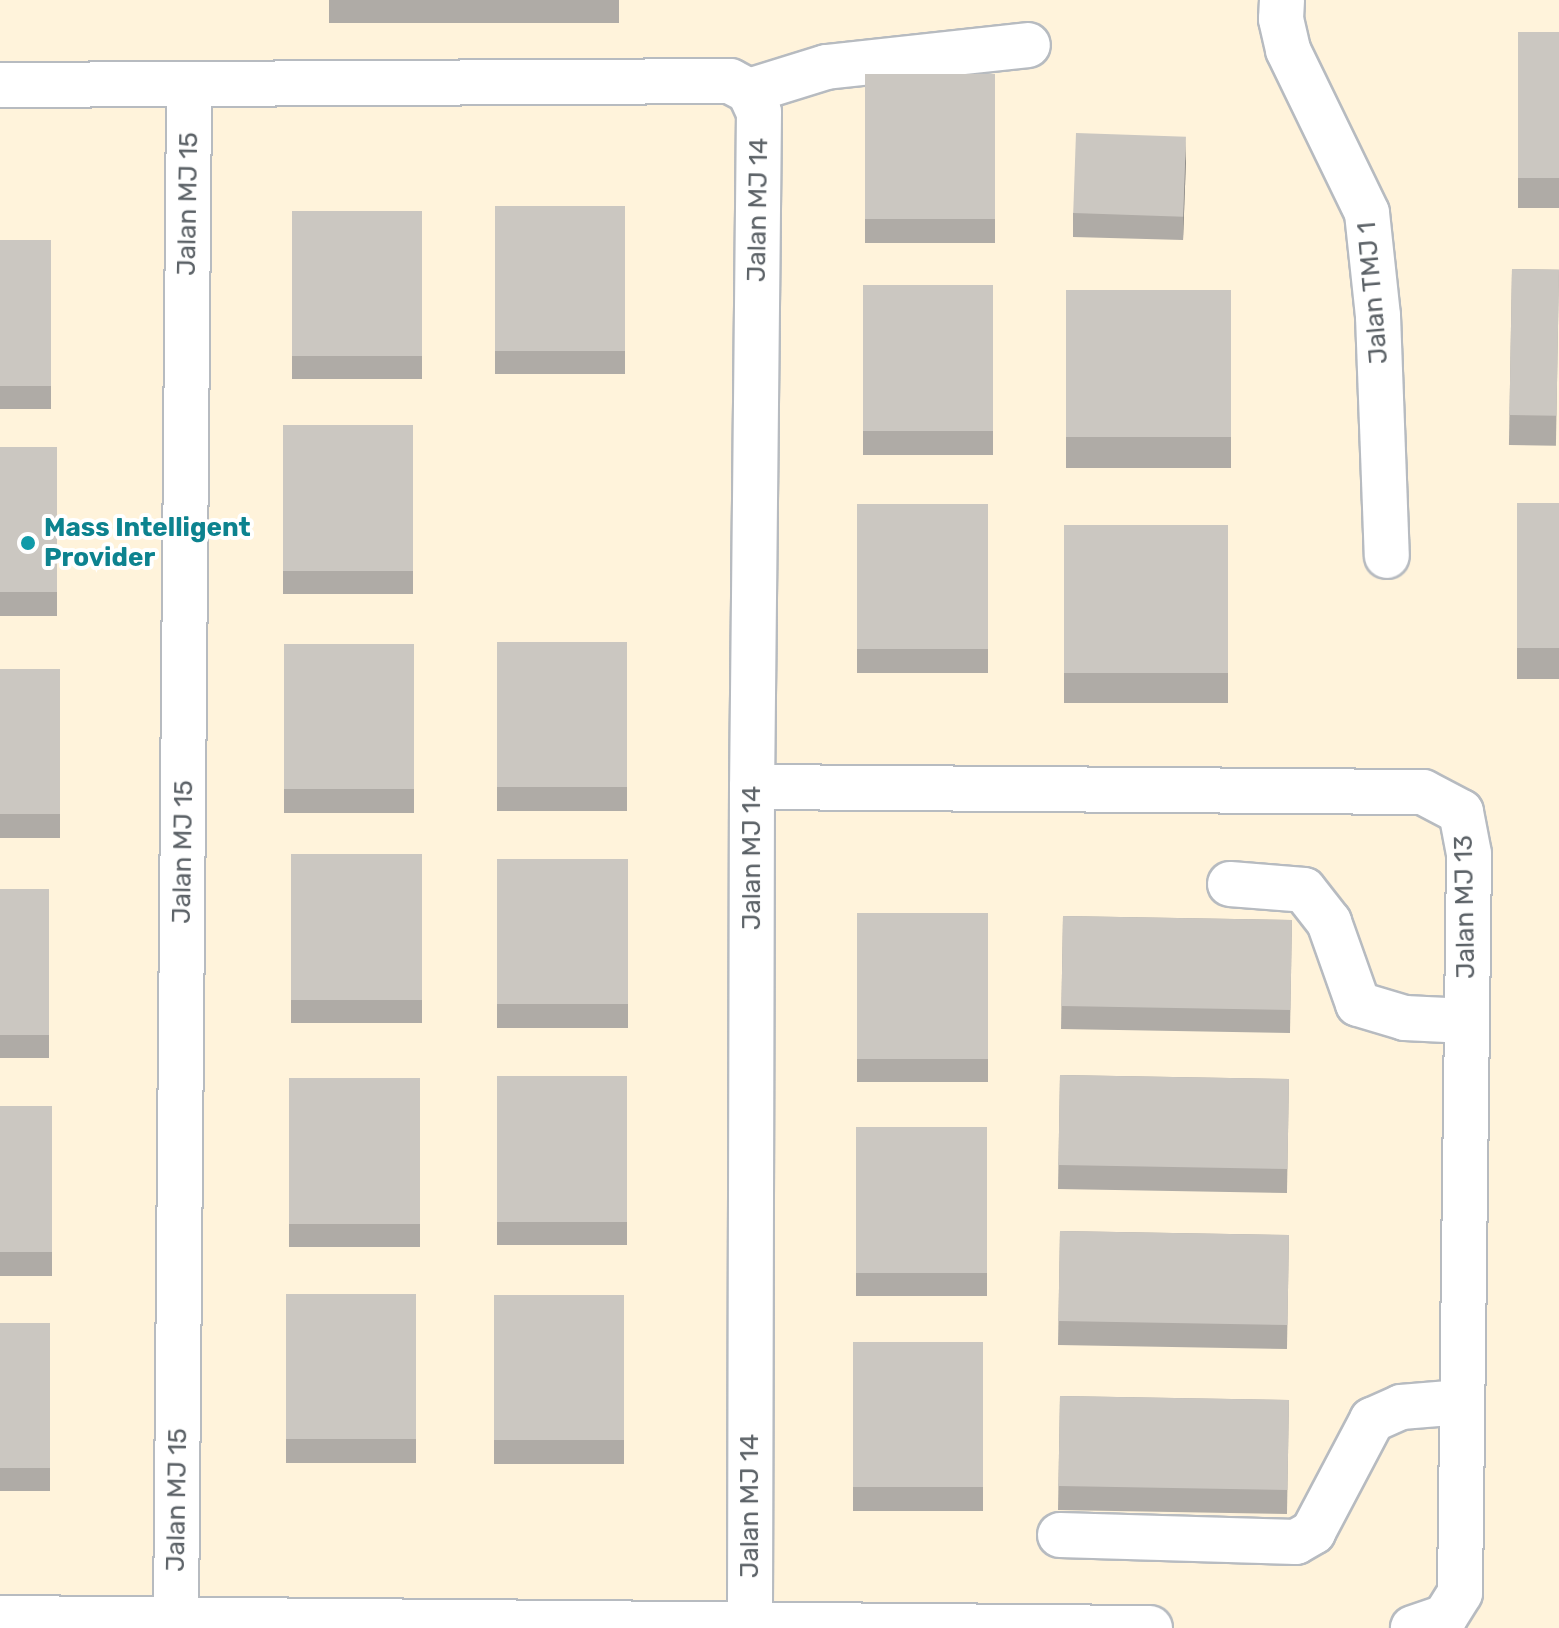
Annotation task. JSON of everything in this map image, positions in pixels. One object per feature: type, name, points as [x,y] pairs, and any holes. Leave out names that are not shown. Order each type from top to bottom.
[{"type":"street","name":"Jalan TMJ 1","points":[[1282,0],[1281,19],[1288,50],[1367,213],[1378,316],[1387,556]]},
{"type":"street","points":[[0,85],[730,81],[749,91],[826,67],[1028,45]]},
{"type":"street","name":"Jalan MJ 15","points":[[176,1619],[189,85]]},
{"type":"street","name":"Jalan MJ 14","points":[[749,91],[759,112],[752,787],[750,1627]]},
{"type":"street","name":"Jalan MJ 13","points":[[752,787],[1423,792],[1461,812],[1469,854],[1460,1593],[1429,1623]]},
{"type":"street","points":[[1230,884],[1304,890],[1329,922],[1358,1004],[1405,1018],[1467,1021]]},
{"type":"street","points":[[1060,1535],[1296,1542],[1313,1532],[1372,1420],[1401,1407],[1462,1402]]},
{"type":"street","points":[[0,1618],[750,1627],[1150,1628]]},
{"type":"shaded area","points":[[0,0],[1559,0],[1559,1628],[0,1628]]},
{"type":"building","points":[[1518,32],[1559,32],[1559,178],[1518,178]]},
{"type":"building","points":[[865,74],[995,74],[995,219],[865,219]]},
{"type":"building","points":[[1076,133],[1186,137],[1183,217],[1073,213]]},
{"type":"building","points":[[495,206],[625,206],[625,351],[495,351]]},
{"type":"building","points":[[292,211],[422,211],[422,356],[292,356]]},
{"type":"building","points":[[0,240],[51,240],[51,386],[0,386]]},
{"type":"building","points":[[1512,269],[1559,270],[1556,416],[1509,415]]},
{"type":"building","points":[[863,285],[993,285],[993,431],[863,431]]},
{"type":"building","points":[[1066,290],[1231,290],[1231,437],[1066,437]]},
{"type":"building","points":[[283,425],[413,425],[413,571],[283,571]]},
{"type":"building","name":"Mass Intelligent Provider","points":[[0,447],[57,447],[57,592],[0,592]]},
{"type":"building","points":[[1517,503],[1559,503],[1559,648],[1517,648]]},
{"type":"building","points":[[857,504],[988,504],[988,649],[857,649]]},
{"type":"building","points":[[1064,525],[1228,525],[1228,673],[1064,673]]},
{"type":"building","points":[[497,642],[627,642],[627,787],[497,787]]},
{"type":"building","points":[[284,644],[414,644],[414,789],[284,789]]},
{"type":"building","points":[[0,669],[60,669],[60,814],[0,814]]},
{"type":"building","points":[[291,854],[422,854],[422,1000],[291,1000]]},
{"type":"building","points":[[497,859],[628,859],[628,1004],[497,1004]]},
{"type":"building","points":[[0,889],[49,889],[49,1035],[0,1035]]},
{"type":"building","points":[[857,913],[988,913],[988,1059],[857,1059]]},
{"type":"building","points":[[1063,916],[1292,920],[1290,1010],[1061,1006]]},
{"type":"building","points":[[1060,1075],[1289,1079],[1287,1169],[1058,1165]]},
{"type":"building","points":[[497,1076],[627,1076],[627,1222],[497,1222]]},
{"type":"building","points":[[289,1078],[420,1078],[420,1224],[289,1224]]},
{"type":"building","points":[[0,1106],[52,1106],[52,1252],[0,1252]]},
{"type":"building","points":[[856,1127],[987,1127],[987,1273],[856,1273]]},
{"type":"building","points":[[1060,1231],[1289,1235],[1287,1325],[1058,1321]]},
{"type":"building","points":[[286,1294],[416,1294],[416,1439],[286,1439]]},
{"type":"building","points":[[494,1295],[624,1295],[624,1440],[494,1440]]},
{"type":"building","points":[[0,1323],[50,1323],[50,1468],[0,1468]]},
{"type":"building","points":[[853,1342],[983,1342],[983,1487],[853,1487]]},
{"type":"building","points":[[1060,1396],[1289,1400],[1287,1490],[1058,1486]]},
{"type":"place","name":"Mass Intelligent Provider","points":[[28,543]]}]
